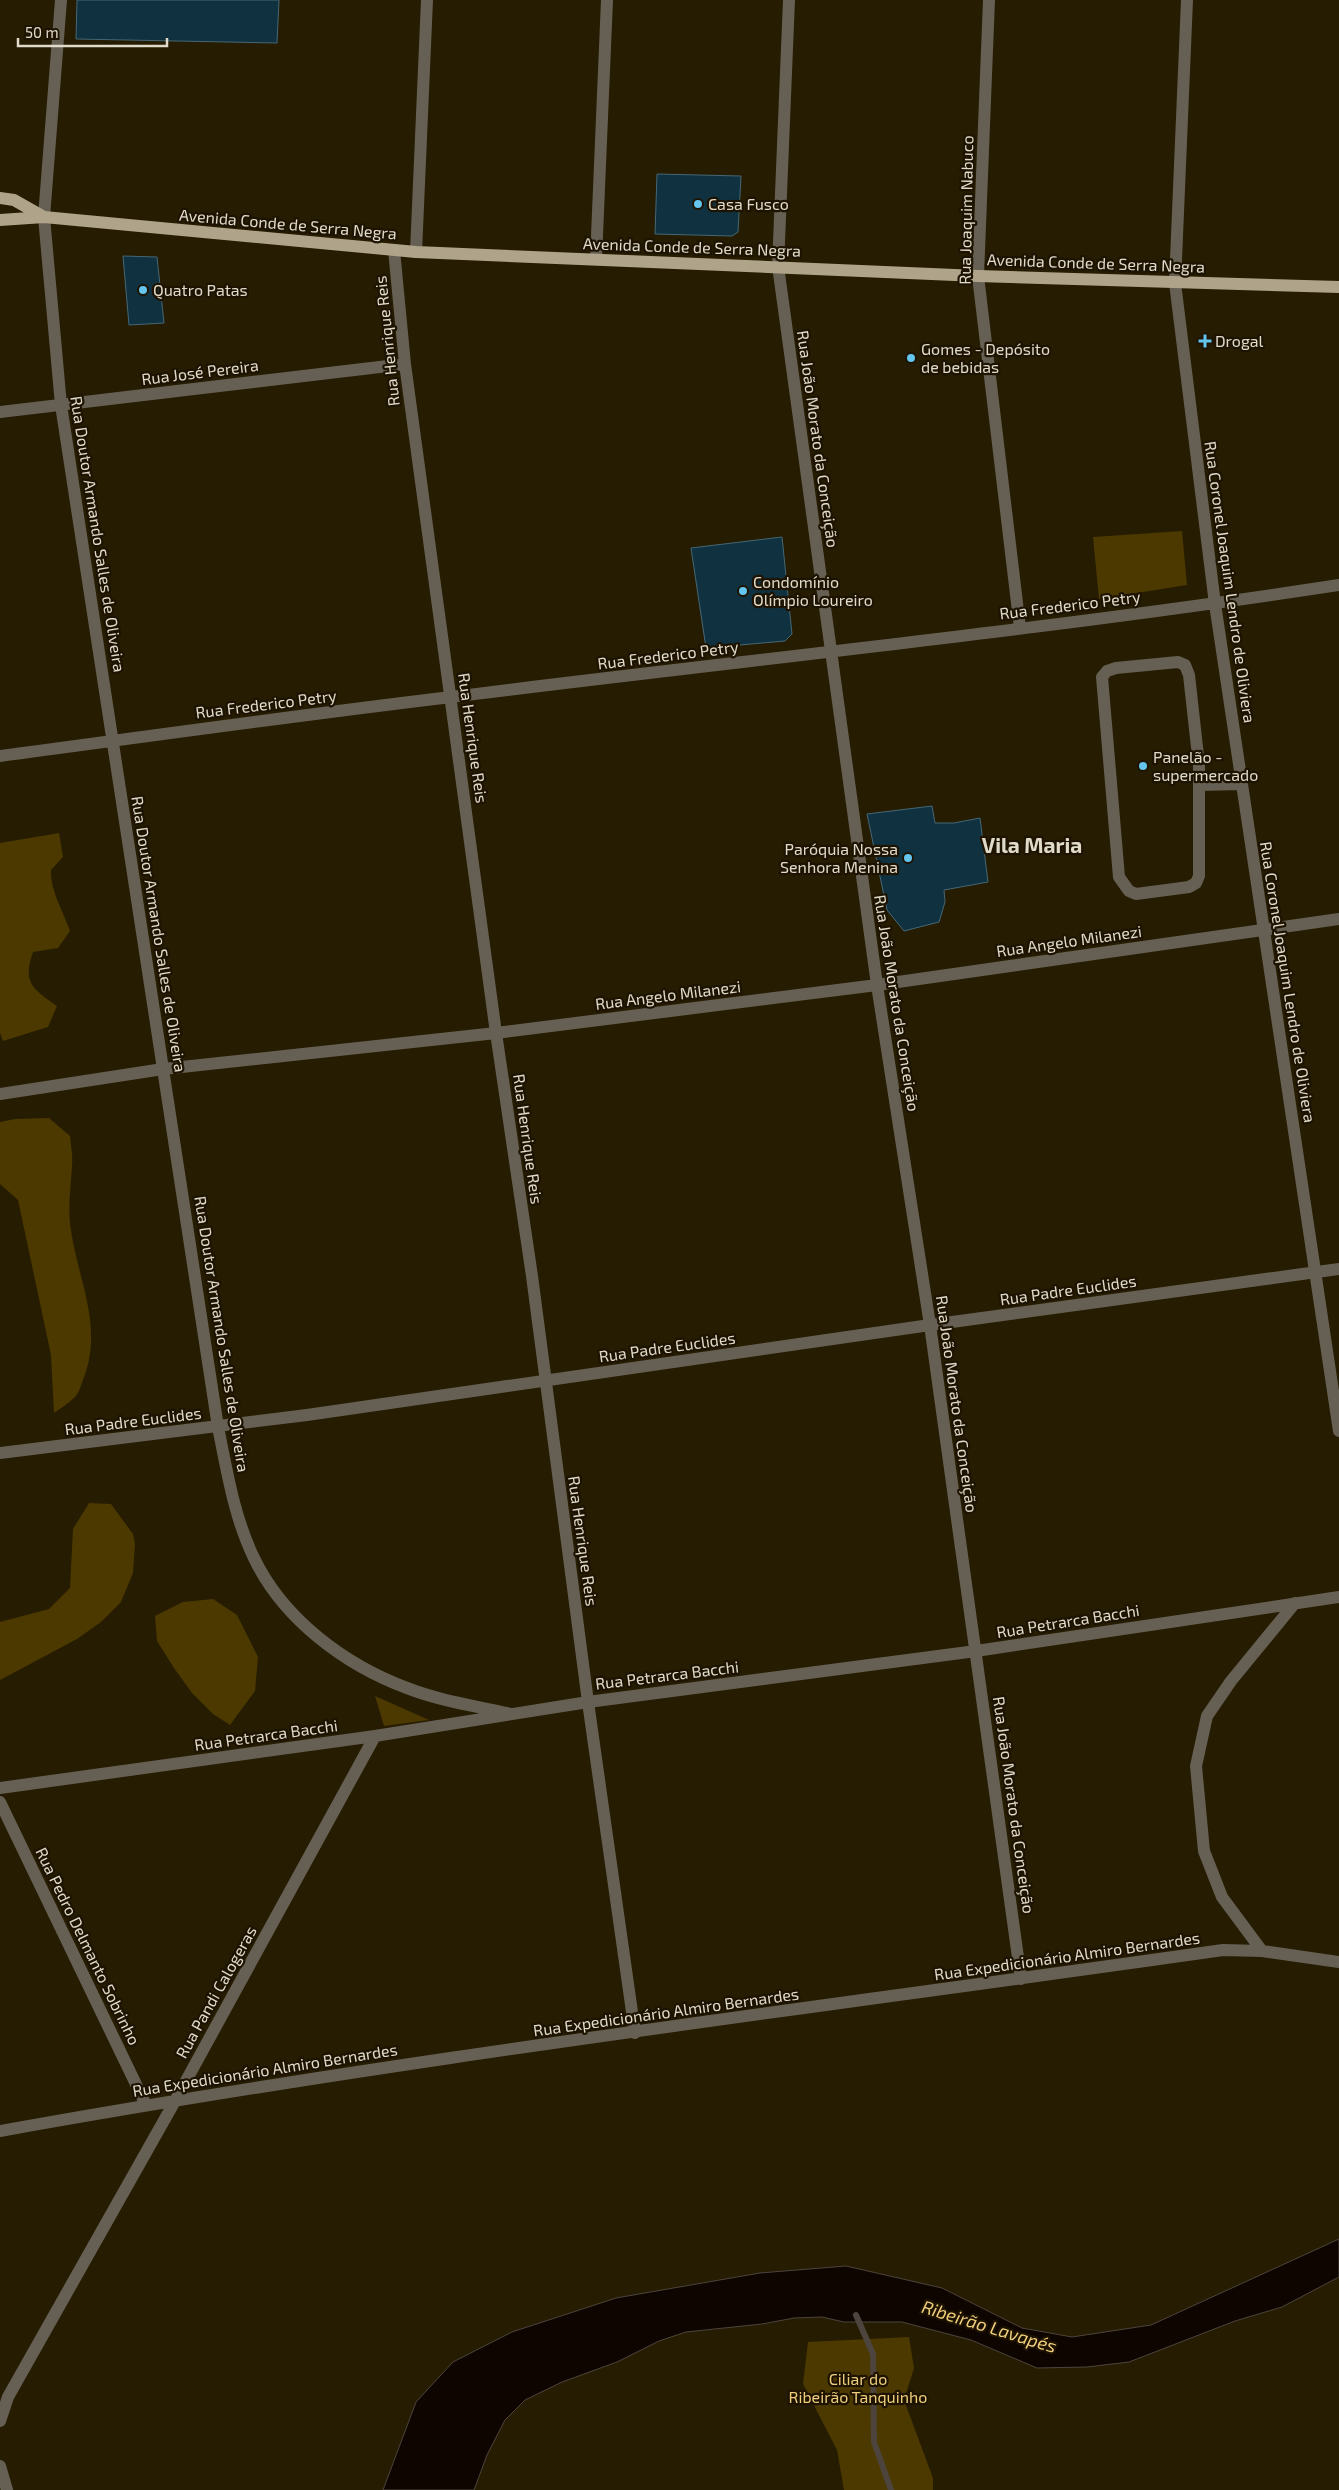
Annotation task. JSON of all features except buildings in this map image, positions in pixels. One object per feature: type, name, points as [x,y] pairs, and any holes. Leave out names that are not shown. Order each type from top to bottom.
[{"type":"main road","name":"Avenida Conde de Serra Negra","points":[[0,198],[14,200],[44,217]]},
{"type":"main road","name":"Avenida Conde de Serra Negra","points":[[0,220],[44,217],[416,252],[978,276],[1339,287]]},
{"type":"street","name":"Rua Doutor Armando Salles de Oliveira","points":[[61,0],[44,217],[61,405],[114,740],[218,1427],[233,1500],[254,1559],[285,1606],[325,1643],[367,1671],[409,1689],[511,1714]]},
{"type":"street","points":[[416,252],[427,0]]},
{"type":"street","points":[[596,260],[607,0]]},
{"type":"street","name":"Rua João Morato da Conceição","points":[[789,0],[778,266],[877,985],[930,1325],[1021,1979]]},
{"type":"street","name":"Rua Joaquim Nabuco","points":[[989,0],[978,276],[1020,628]]},
{"type":"street","name":"Rua Coronel Joaquim Lendro de Oliviera","points":[[1187,0],[1175,283],[1214,604],[1265,930],[1339,1431]]},
{"type":"street","name":"Rua Henrique Reis","points":[[394,250],[405,364],[450,697],[635,2033]]},
{"type":"street","name":"Rua José Pereira","points":[[0,412],[405,364]]},
{"type":"street","name":"Rua Frederico Petry","points":[[0,756],[450,697],[1214,604],[1339,584]]},
{"type":"street","points":[[1178,662],[1185,665],[1189,675],[1200,785],[1199,876],[1196,883],[1181,889],[1136,894],[1129,891],[1119,877],[1102,677],[1108,671],[1116,668],[1178,662]]},
{"type":"street","points":[[1200,785],[1241,784]]},
{"type":"street","name":"Rua Angelo Milanezi","points":[[0,1094],[163,1069],[496,1033],[877,985],[1339,920]]},
{"type":"street","name":"Rua Padre Euclides","points":[[0,1453],[218,1427],[930,1325],[1339,1269]]},
{"type":"street","name":"Rua Petrarca Bacchi","points":[[0,1788],[375,1736],[588,1702],[976,1651],[1339,1597]]},
{"type":"street","points":[[1262,1952],[1222,1897],[1204,1851],[1196,1766],[1207,1716],[1231,1681],[1295,1604]]},
{"type":"street","name":"Rua Pandi Calogeras","points":[[0,2421],[8,2397],[175,2101],[375,1736]]},
{"type":"street","name":"Rua Pedro Delmanto Sobrinho","points":[[0,1802],[146,2105]]},
{"type":"street","name":"Rua Expedicionário Almiro Bernardes","points":[[0,2131],[146,2105],[366,2070],[1223,1950],[1262,1952],[1339,1962]]},
{"type":"street","points":[[0,2466],[7,2490]]},
{"type":"green space","points":[[1182,531],[1187,585],[1099,599],[1093,537]]},
{"type":"green space","points":[[59,833],[63,857],[51,870],[51,878],[70,931],[58,948],[33,952],[29,971],[29,978],[36,990],[57,1006],[48,1027],[3,1041],[0,1033],[0,843]]},
{"type":"green space","points":[[49,1118],[70,1136],[72,1158],[69,1202],[70,1223],[87,1301],[91,1340],[89,1360],[79,1391],[73,1399],[54,1413],[51,1355],[18,1200],[0,1184],[0,1122],[15,1119]]},
{"type":"green space","points":[[89,1503],[111,1504],[133,1534],[135,1544],[133,1573],[121,1602],[101,1622],[77,1639],[0,1680],[0,1622],[49,1609],[70,1588],[73,1529]]},
{"type":"green space","points":[[213,1599],[237,1615],[258,1657],[255,1691],[230,1725],[213,1714],[192,1693],[157,1641],[155,1616],[183,1602]]},
{"type":"green space","points":[[375,1696],[429,1720],[384,1726]]},
{"type":"green space","name":"Ciliar do Ribeirão Tanquinho","points":[[909,2337],[914,2368],[904,2400],[933,2478],[933,2490],[844,2490],[837,2450],[803,2384],[808,2342]]},
{"type":"water","name":"Ribeirão Lavapés","points":[[1339,2239],[1339,2277],[1282,2307],[1235,2321],[1129,2362],[1087,2367],[1037,2368],[971,2340],[902,2322],[844,2322],[822,2317],[794,2318],[762,2324],[686,2332],[659,2341],[617,2362],[562,2382],[525,2400],[505,2420],[487,2455],[474,2490],[383,2490],[416,2402],[453,2362],[512,2332],[616,2298],[760,2273],[846,2266],[942,2288],[1022,2328],[1072,2337],[1151,2325]]},
{"type":"waterway","points":[[856,2315],[873,2354],[874,2442],[891,2490]]},
{"type":"place","name":"Casa Fusco","points":[[698,204]]},
{"type":"place","name":"Quatro Patas","points":[[143,290]]},
{"type":"place","name":"Drogal","points":[[1205,341]]},
{"type":"place","name":"Gomes - Depósito de bebidas","points":[[911,358]]},
{"type":"place","name":"Condomínio Olímpio Loureiro","points":[[743,591]]},
{"type":"place","name":"Panelão - supermercado","points":[[1143,766]]},
{"type":"place","name":"Paróquia Nossa Senhora Menina","points":[[908,858]]},
{"type":"district","name":"Vila Maria","points":[[1032,846]]}]
